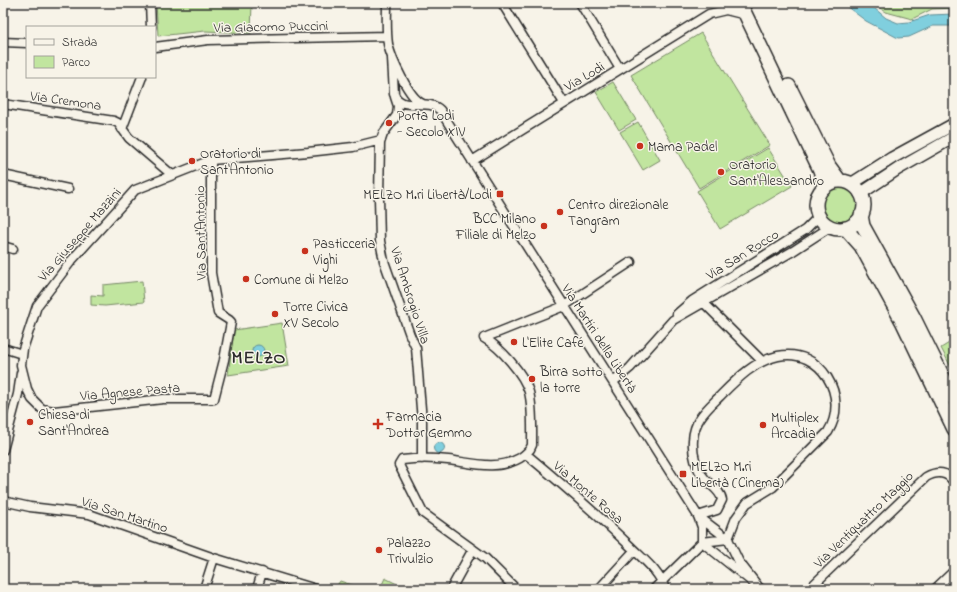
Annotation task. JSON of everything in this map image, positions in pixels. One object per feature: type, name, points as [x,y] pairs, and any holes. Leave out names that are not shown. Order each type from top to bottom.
[{"type":"main road","points":[[740,3],[747,9],[829,166],[851,186],[863,202],[861,214],[866,231],[909,320],[954,429]]},
{"type":"main road","points":[[747,9],[820,170],[825,186]]},
{"type":"main road","points":[[825,186],[851,186]]},
{"type":"main road","points":[[825,186],[817,198],[816,208],[819,216],[830,227],[845,228],[853,224],[861,214]]},
{"type":"main road","points":[[845,228],[860,246],[909,320],[954,399]]},
{"type":"street","points":[[150,3],[151,26]]},
{"type":"street","points":[[387,3],[387,36],[392,58],[408,88],[415,98],[423,104]]},
{"type":"street","points":[[502,3],[564,103]]},
{"type":"street","points":[[580,3],[620,69]]},
{"type":"street","name":"Via Lodi","points":[[472,161],[709,14],[719,3]]},
{"type":"street","name":"Via Lodi","points":[[709,14],[726,10],[747,9]]},
{"type":"street","name":"Via Giacomo Puccini","points":[[156,47],[208,40],[387,36]]},
{"type":"street","points":[[3,42],[26,43]]},
{"type":"street","name":"Via Ambrogio Villa","points":[[392,58],[394,94],[398,106],[397,115],[381,140],[378,196],[380,245],[384,261],[410,336],[416,348],[422,421],[422,459]]},
{"type":"street","points":[[122,129],[142,78]]},
{"type":"street","points":[[400,84],[405,85],[408,88],[409,94],[405,100],[399,100],[394,94],[395,87],[400,84]]},
{"type":"street","points":[[394,94],[403,103],[423,104]]},
{"type":"street","name":"Via Cremona","points":[[3,104],[112,120],[118,123],[129,138],[171,174]]},
{"type":"street","name":"Via Martiri della Libertà","points":[[423,104],[436,106],[440,110],[698,516],[703,531],[702,542]]},
{"type":"street","points":[[851,186],[892,158],[954,124]]},
{"type":"street","points":[[851,186],[898,169],[954,137]]},
{"type":"street","points":[[211,160],[308,152],[358,146],[381,140]]},
{"type":"street","name":"Via Giuseppe Mazzini","points":[[23,374],[21,365],[22,354],[37,306],[72,260],[135,190],[171,174],[211,160]]},
{"type":"street","name":"Via Sant'Antonio","points":[[211,160],[212,273],[218,313],[230,320],[231,324],[214,400]]},
{"type":"street","points":[[3,175],[68,189]]},
{"type":"street","name":"Via San Rocco","points":[[701,300],[811,226],[819,216]]},
{"type":"street","name":"Via San Rocco","points":[[613,382],[630,368],[683,308],[701,300],[800,246],[830,227]]},
{"type":"street","name":"Via San Rocco","points":[[800,233],[800,246]]},
{"type":"street","points":[[3,246],[13,249]]},
{"type":"street","points":[[516,589],[500,572],[473,549],[423,514],[399,467],[400,461],[422,459],[454,461],[480,465],[497,465],[514,461],[526,454],[532,444],[529,392],[523,380],[504,355],[484,338],[564,306],[631,262]]},
{"type":"street","points":[[701,300],[762,361]]},
{"type":"street","points":[[3,348],[22,354]]},
{"type":"street","points":[[698,516],[717,510],[722,500],[720,494],[700,473],[694,460],[692,440],[696,424],[704,412],[744,373],[762,361],[778,356],[792,355],[805,358],[817,364],[824,370],[835,393],[832,426],[828,432],[773,488],[752,499],[741,510],[728,540]]},
{"type":"street","points":[[3,450],[18,394],[21,365]]},
{"type":"street","name":"Via Agnese Pasta","points":[[23,374],[32,399],[42,409],[48,411],[168,399],[214,400]]},
{"type":"street","name":"Via Monte Rosa","points":[[526,454],[600,517],[656,571],[664,585]]},
{"type":"street","name":"Via Ventiquattro Maggio","points":[[809,589],[912,488],[926,477],[938,473],[948,475],[954,483]]},
{"type":"street","name":"Via San Martino","points":[[3,501],[30,507],[89,514],[214,558],[313,589]]},
{"type":"street","points":[[698,516],[728,540],[739,562],[759,587]]},
{"type":"street","points":[[654,589],[664,585],[702,542],[728,540]]},
{"type":"street","points":[[702,542],[759,587]]},
{"type":"street","points":[[452,589],[473,549]]},
{"type":"street","points":[[599,589],[634,551]]},
{"type":"street","points":[[204,589],[214,558]]},
{"type":"street","points":[[936,589],[954,571]]},
{"type":"street","points":[[256,589],[262,572]]},
{"type":"green space","points":[[156,3],[252,3],[251,33],[205,31],[158,36]]},
{"type":"green space","points":[[873,3],[954,3],[954,8],[932,9],[912,19],[886,12]]},
{"type":"green space","points":[[701,33],[770,145],[699,188],[631,75]]},
{"type":"green space","name":"Mama Padel","points":[[613,82],[636,120],[619,130],[596,92]]},
{"type":"green space","name":"Mama Padel","points":[[638,122],[660,160],[643,170],[620,132]]},
{"type":"green space","points":[[768,148],[792,186],[720,229],[697,191]]},
{"type":"green space","points":[[843,185],[850,188],[856,194],[859,205],[858,213],[850,222],[843,225],[835,225],[828,222],[820,213],[819,201],[822,194],[831,186]]},
{"type":"green space","points":[[142,281],[144,302],[105,306],[91,305],[91,295],[103,296],[103,285]]},
{"type":"green space","points":[[282,323],[289,366],[228,375],[234,330]]},
{"type":"green space","points":[[954,340],[954,373],[941,348]]},
{"type":"green space","points":[[385,578],[397,584],[395,589],[380,589]]},
{"type":"green space","points":[[340,581],[364,589],[336,587]]},
{"type":"water","points":[[842,3],[868,3],[886,18],[898,23],[909,22],[930,15],[954,14],[954,26],[933,26],[909,37],[898,38],[866,21]]},
{"type":"water","points":[[256,345],[260,345],[264,351],[260,357],[256,357],[252,353],[252,349]]},
{"type":"water","points":[[439,442],[443,444],[445,448],[443,452],[439,454],[435,452],[433,448],[435,444]]},
{"type":"place","name":"Porta Lodi - Secolo XIV","points":[[389,123]]},
{"type":"place","name":"Mama Padel","points":[[640,146]]},
{"type":"place","name":"Oratorio di Sant'Antonio","points":[[192,161]]},
{"type":"place","name":"Oratorio Sant'Alessandro","points":[[721,172]]},
{"type":"place","name":"MELZO M.ri Libertà/Lodi","points":[[500,194]]},
{"type":"place","name":"Centro direzionale Tangram","points":[[560,212]]},
{"type":"place","name":"BCC Milano Filiale di Melzo","points":[[544,226]]},
{"type":"place","name":"Pasticceria Vighi","points":[[305,251]]},
{"type":"place","name":"Comune di Melzo","points":[[246,279]]},
{"type":"place","name":"Torre Civica XV Secolo","points":[[275,314]]},
{"type":"place","name":"L'Elite Café","points":[[514,342]]},
{"type":"place","name":"Birra sotto la torre","points":[[532,379]]},
{"type":"place","name":"Chiesa di Sant'Andrea","points":[[30,422]]},
{"type":"place","name":"Farmacia Dottor Gemmo","points":[[378,424]]},
{"type":"place","name":"Multiplex Arcadia","points":[[763,425]]},
{"type":"place","name":"MELZO M.ri Libertà (Cinema)","points":[[683,474]]},
{"type":"place","name":"Palazzo Trivulzio","points":[[379,550]]},
{"type":"district","name":"MELZO","points":[[259,357]]}]
